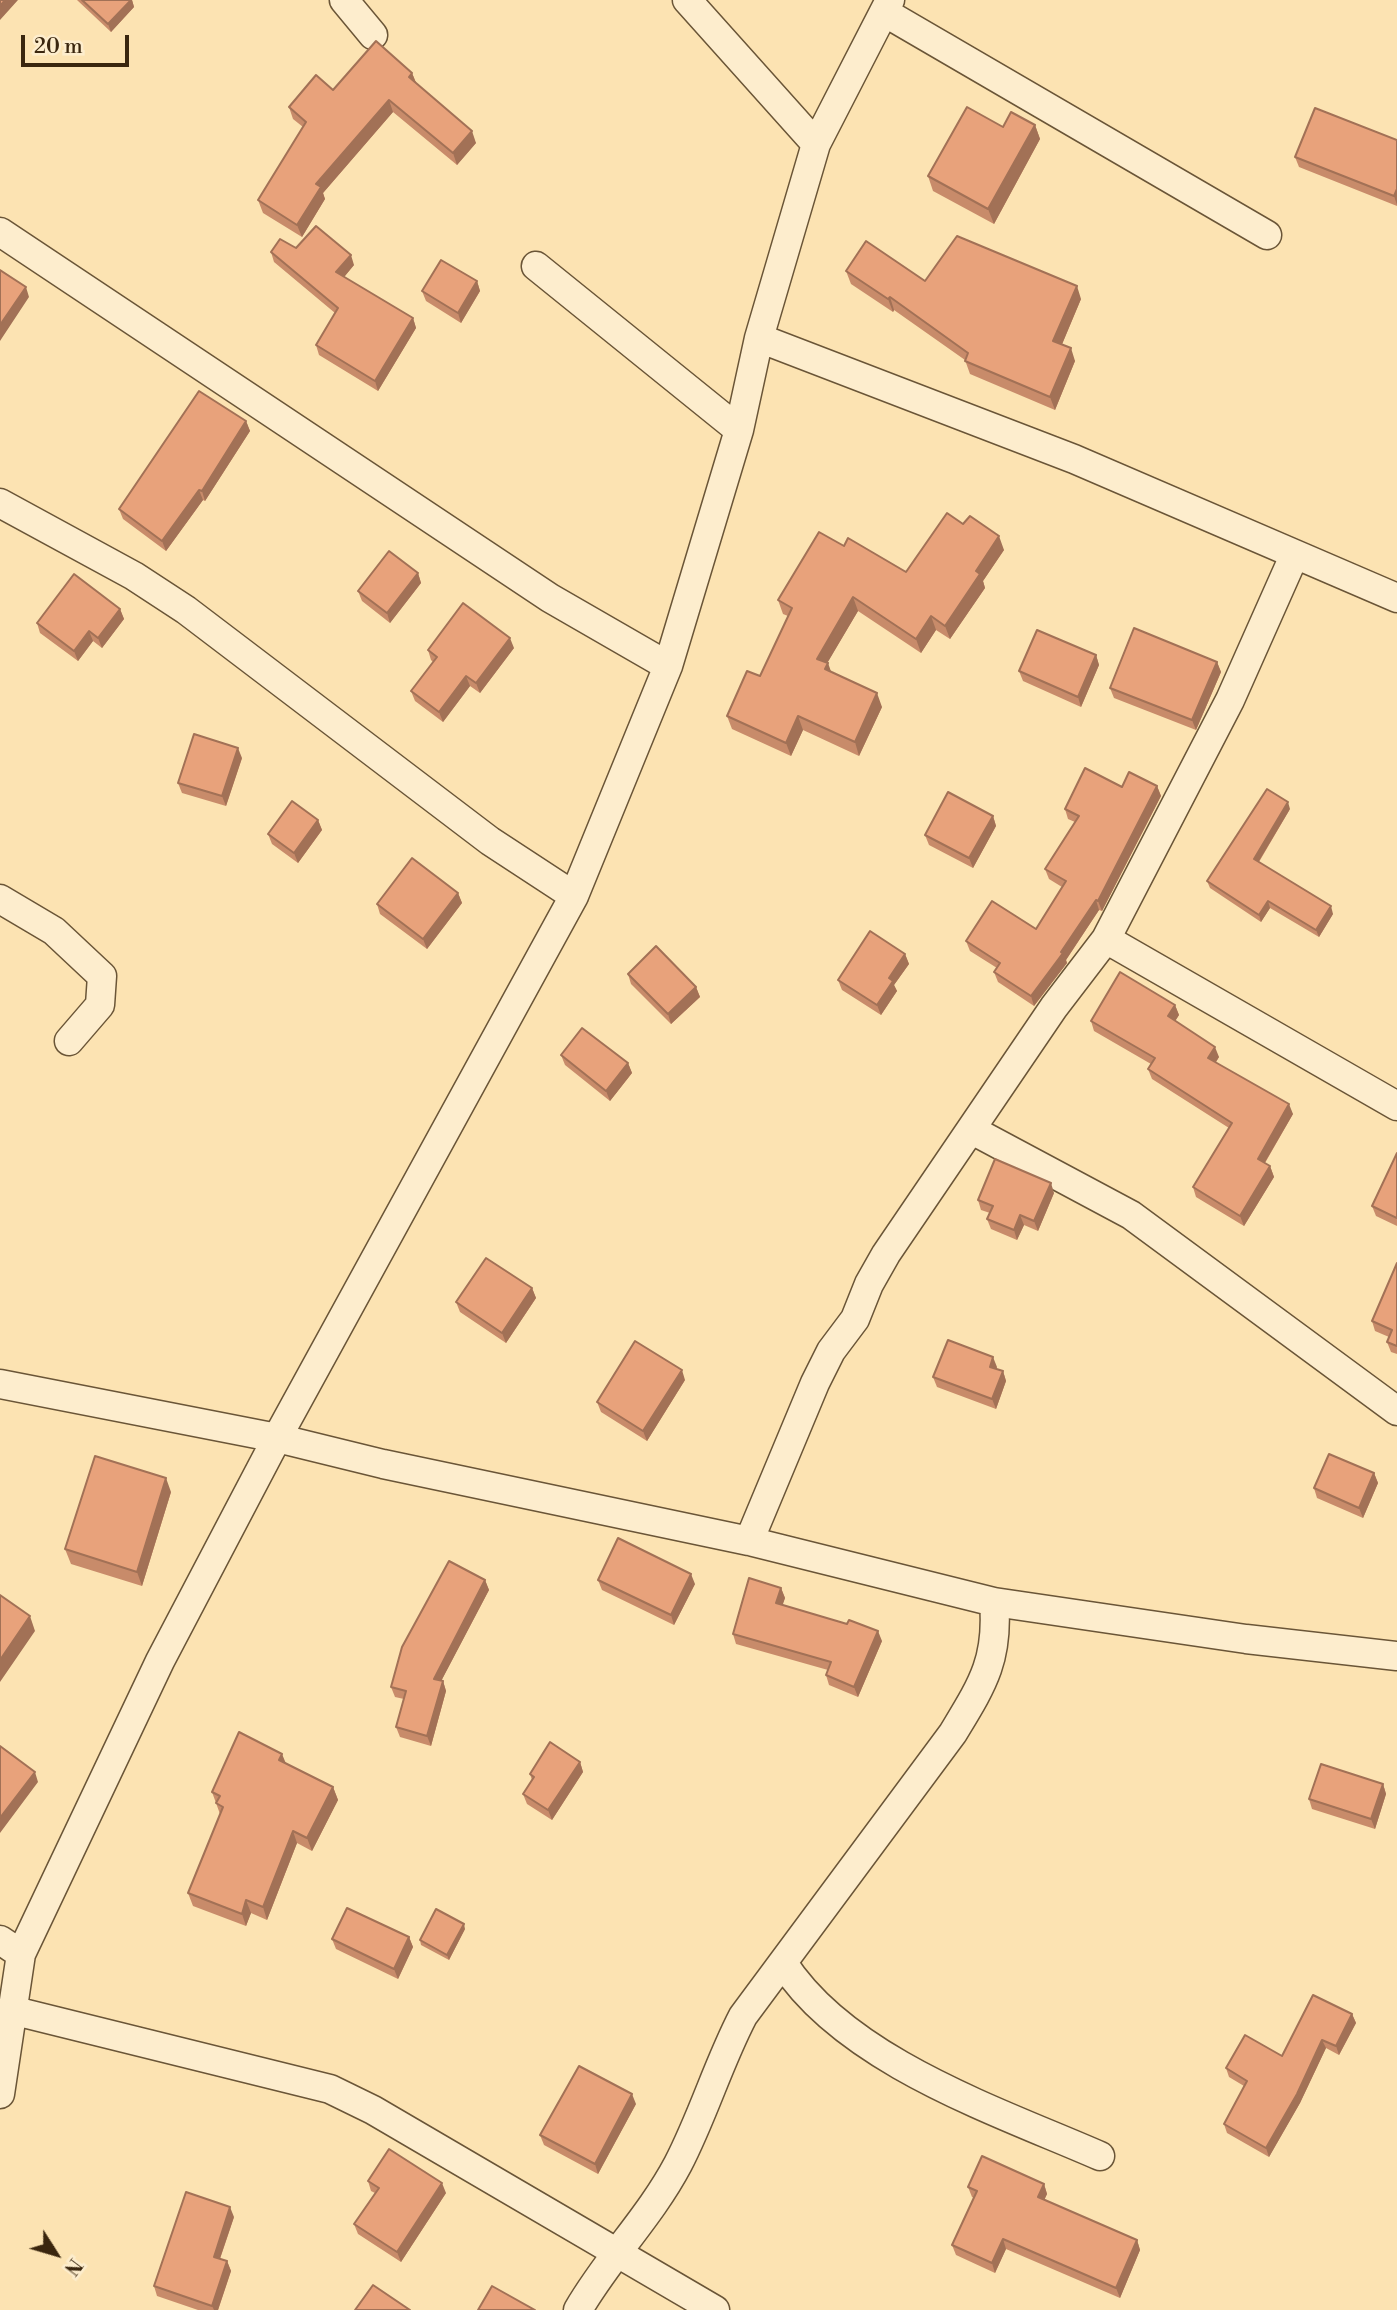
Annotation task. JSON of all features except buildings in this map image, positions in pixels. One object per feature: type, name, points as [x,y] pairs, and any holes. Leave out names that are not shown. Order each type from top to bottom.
[{"type":"street","points":[[344,0],[373,35]]},
{"type":"street","points":[[687,0],[816,144]]},
{"type":"street","points":[[0,2095],[15,2011],[11,1947],[276,1438],[574,896],[668,666],[739,430],[760,338],[816,144],[887,6],[1267,235]]},
{"type":"street","points":[[0,232],[550,598],[668,666]]},
{"type":"street","points":[[536,266],[739,430]]},
{"type":"street","points":[[760,338],[1074,459],[1294,556],[1397,598]]},
{"type":"street","points":[[0,503],[134,576],[186,610],[490,841],[574,896]]},
{"type":"street","points":[[749,1541],[831,1350],[855,1319],[869,1283],[886,1254],[1054,1007],[1106,939],[1230,701],[1294,556]]},
{"type":"street","points":[[0,899],[54,931],[102,976],[100,1004],[69,1041]]},
{"type":"street","points":[[1106,939],[1397,1106]]},
{"type":"street","points":[[972,1130],[1131,1214],[1397,1410]]},
{"type":"street","points":[[0,1384],[276,1438],[396,1467],[749,1541],[994,1602],[1246,1639],[1397,1656]]},
{"type":"street","points":[[578,2310],[598,2275],[652,2210],[679,2163],[715,2082],[727,2047],[743,2017],[953,1733],[980,1688],[994,1654],[994,1602]]},
{"type":"street","points":[[783,1963],[811,1999],[889,2060],[971,2100],[1100,2156]]},
{"type":"street","points":[[15,2011],[330,2089],[373,2110],[715,2310]]}]
